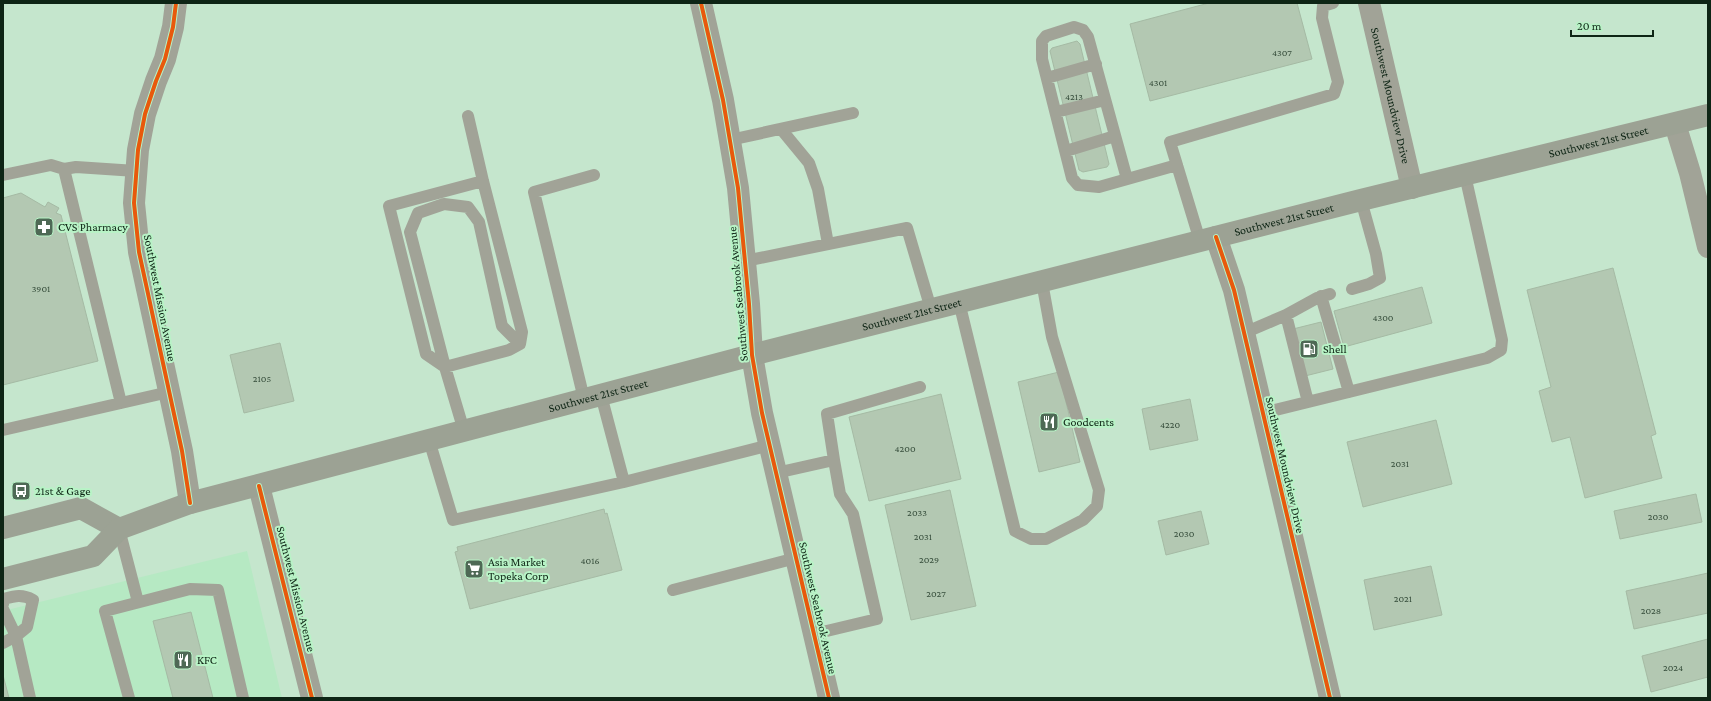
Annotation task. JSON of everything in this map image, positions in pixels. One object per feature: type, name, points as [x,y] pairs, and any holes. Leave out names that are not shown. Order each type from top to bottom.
[{"type":"main road","name":"Southwest 21st Street","points":[[10,584],[93,556],[119,529],[190,503],[931,309],[1361,200],[1708,115]]},
{"type":"main road","points":[[3,528],[81,508],[119,529]]},
{"type":"street","name":"Southwest Mission Avenue","points":[[176,3],[173,27],[165,59],[145,114],[138,150],[134,203],[139,252],[182,451],[190,503]]},
{"type":"street","name":"Southwest Seabrook Avenue","points":[[701,3],[712,46],[738,188],[752,355],[762,413],[829,698]]},
{"type":"street","name":"Southwest Moundview Drive","points":[[1369,3],[1412,188]]},
{"type":"street","points":[[1675,124],[1690,173],[1707,242]]},
{"type":"street","name":"Southwest Moundview Drive","points":[[1208,239],[1234,290],[1330,698]]},
{"type":"street","name":"Southwest Mission Avenue","points":[[259,486],[312,698]]},
{"type":"lane","points":[[1208,239],[1177,165],[1170,142],[1334,94],[1338,82],[1322,18],[1323,6],[1333,3]]},
{"type":"lane","points":[[1127,179],[1088,37],[1083,30],[1074,26],[1046,36],[1042,41],[1042,59],[1072,178],[1078,185],[1099,187],[1177,165]]},
{"type":"lane","points":[[1047,78],[1096,64]]},
{"type":"lane","points":[[1056,112],[1106,100]]},
{"type":"lane","points":[[730,140],[852,113]]},
{"type":"lane","points":[[468,116],[483,182],[522,332],[520,344]]},
{"type":"lane","points":[[781,129],[809,163],[818,189],[828,244]]},
{"type":"lane","points":[[1066,151],[1115,136]]},
{"type":"lane","points":[[3,175],[51,165],[64,169],[76,167],[136,171]]},
{"type":"lane","points":[[64,169],[122,403]]},
{"type":"lane","points":[[594,175],[534,192],[592,397],[624,482]]},
{"type":"lane","points":[[1263,413],[1487,358],[1501,350],[1502,340],[1465,175]]},
{"type":"lane","points":[[483,182],[389,206],[426,354],[445,367],[509,350],[520,344]]},
{"type":"lane","points":[[1352,289],[1369,284],[1380,278],[1376,254],[1361,200]]},
{"type":"lane","points":[[464,431],[445,367],[410,232],[418,213],[444,204],[468,207],[479,222],[502,326],[520,344]]},
{"type":"lane","points":[[745,261],[907,228],[931,309]]},
{"type":"lane","points":[[959,302],[1015,532],[1031,539],[1046,539],[1083,520],[1097,506],[1099,490],[1052,337],[1042,282]]},
{"type":"lane","points":[[1244,333],[1325,295],[1349,392]]},
{"type":"lane","points":[[1286,314],[1308,402]]},
{"type":"lane","points":[[814,634],[877,619],[853,514],[840,494],[827,414],[920,387]]},
{"type":"lane","points":[[3,430],[169,392]]},
{"type":"lane","points":[[429,440],[453,520],[624,482],[770,445]]},
{"type":"lane","points":[[776,473],[834,460]]},
{"type":"lane","points":[[119,529],[138,602]]},
{"type":"lane","points":[[673,590],[796,558]]},
{"type":"lane","points":[[3,604],[10,584],[33,600],[27,627],[16,636],[3,643]]},
{"type":"lane","points":[[129,698],[105,611],[190,589],[218,590],[243,698]]},
{"type":"lane","points":[[3,609],[16,636],[30,698]]},
{"type":"shaded area","points":[[247,551],[282,698],[3,698],[3,611]]},
{"type":"building","points":[[1209,3],[1297,3],[1312,59],[1150,101],[1130,24]]},
{"type":"building","points":[[1077,41],[1080,44],[1109,164],[1107,167],[1083,172],[1079,170],[1050,51],[1052,48]]},
{"type":"building","name":"CVS Pharmacy","points":[[21,193],[45,207],[48,202],[59,208],[56,213],[61,215],[98,361],[3,385],[3,198]]},
{"type":"building","points":[[1613,268],[1656,434],[1651,436],[1662,478],[1585,498],[1570,437],[1552,442],[1539,391],[1551,387],[1527,290]]},
{"type":"building","points":[[1422,287],[1432,323],[1344,347],[1334,311]]},
{"type":"building","points":[[1321,322],[1333,369],[1305,376],[1293,329]]},
{"type":"building","points":[[280,343],[294,401],[244,413],[230,355]]},
{"type":"building","name":"Goodcents","points":[[1059,372],[1080,462],[1039,472],[1018,382]]},
{"type":"building","points":[[941,394],[961,479],[869,501],[849,417]]},
{"type":"building","points":[[1190,399],[1198,440],[1150,450],[1142,409]]},
{"type":"building","points":[[1436,420],[1452,484],[1363,507],[1347,442]]},
{"type":"building","points":[[950,490],[976,606],[911,620],[885,505]]},
{"type":"building","points":[[1696,494],[1702,522],[1620,539],[1614,511]]},
{"type":"building","points":[[604,509],[605,514],[607,513],[622,570],[470,609],[455,552],[458,551],[457,547]]},
{"type":"building","points":[[1201,511],[1209,544],[1166,555],[1158,521]]},
{"type":"building","points":[[1431,566],[1442,615],[1374,630],[1364,580]]},
{"type":"building","points":[[1708,573],[1708,613],[1634,629],[1626,591]]},
{"type":"building","name":"KFC","points":[[191,612],[213,698],[173,698],[153,621]]},
{"type":"building","points":[[1708,639],[1708,677],[1651,692],[1642,656]]},
{"type":"building","points":[[3,675],[9,698],[3,698]]},
{"type":"cycle path","points":[[176,3],[173,27],[165,59],[145,114],[138,150],[134,203],[139,252],[182,451],[190,503]]},
{"type":"cycle path","points":[[701,3],[723,100],[738,188],[749,304],[752,355],[762,413],[829,698]]},
{"type":"cycle path","points":[[1216,237],[1234,290],[1330,698]]},
{"type":"cycle path","points":[[259,486],[312,698]]},
{"type":"place","name":"CVS Pharmacy","points":[[44,227]]},
{"type":"place","name":"Shell","points":[[1309,349]]},
{"type":"place","name":"Goodcents","points":[[1049,422]]},
{"type":"place","name":"21st & Gage","points":[[21,491]]},
{"type":"place","name":"Asia Market Topeka Corp","points":[[474,569]]},
{"type":"place","name":"KFC","points":[[183,660]]}]
